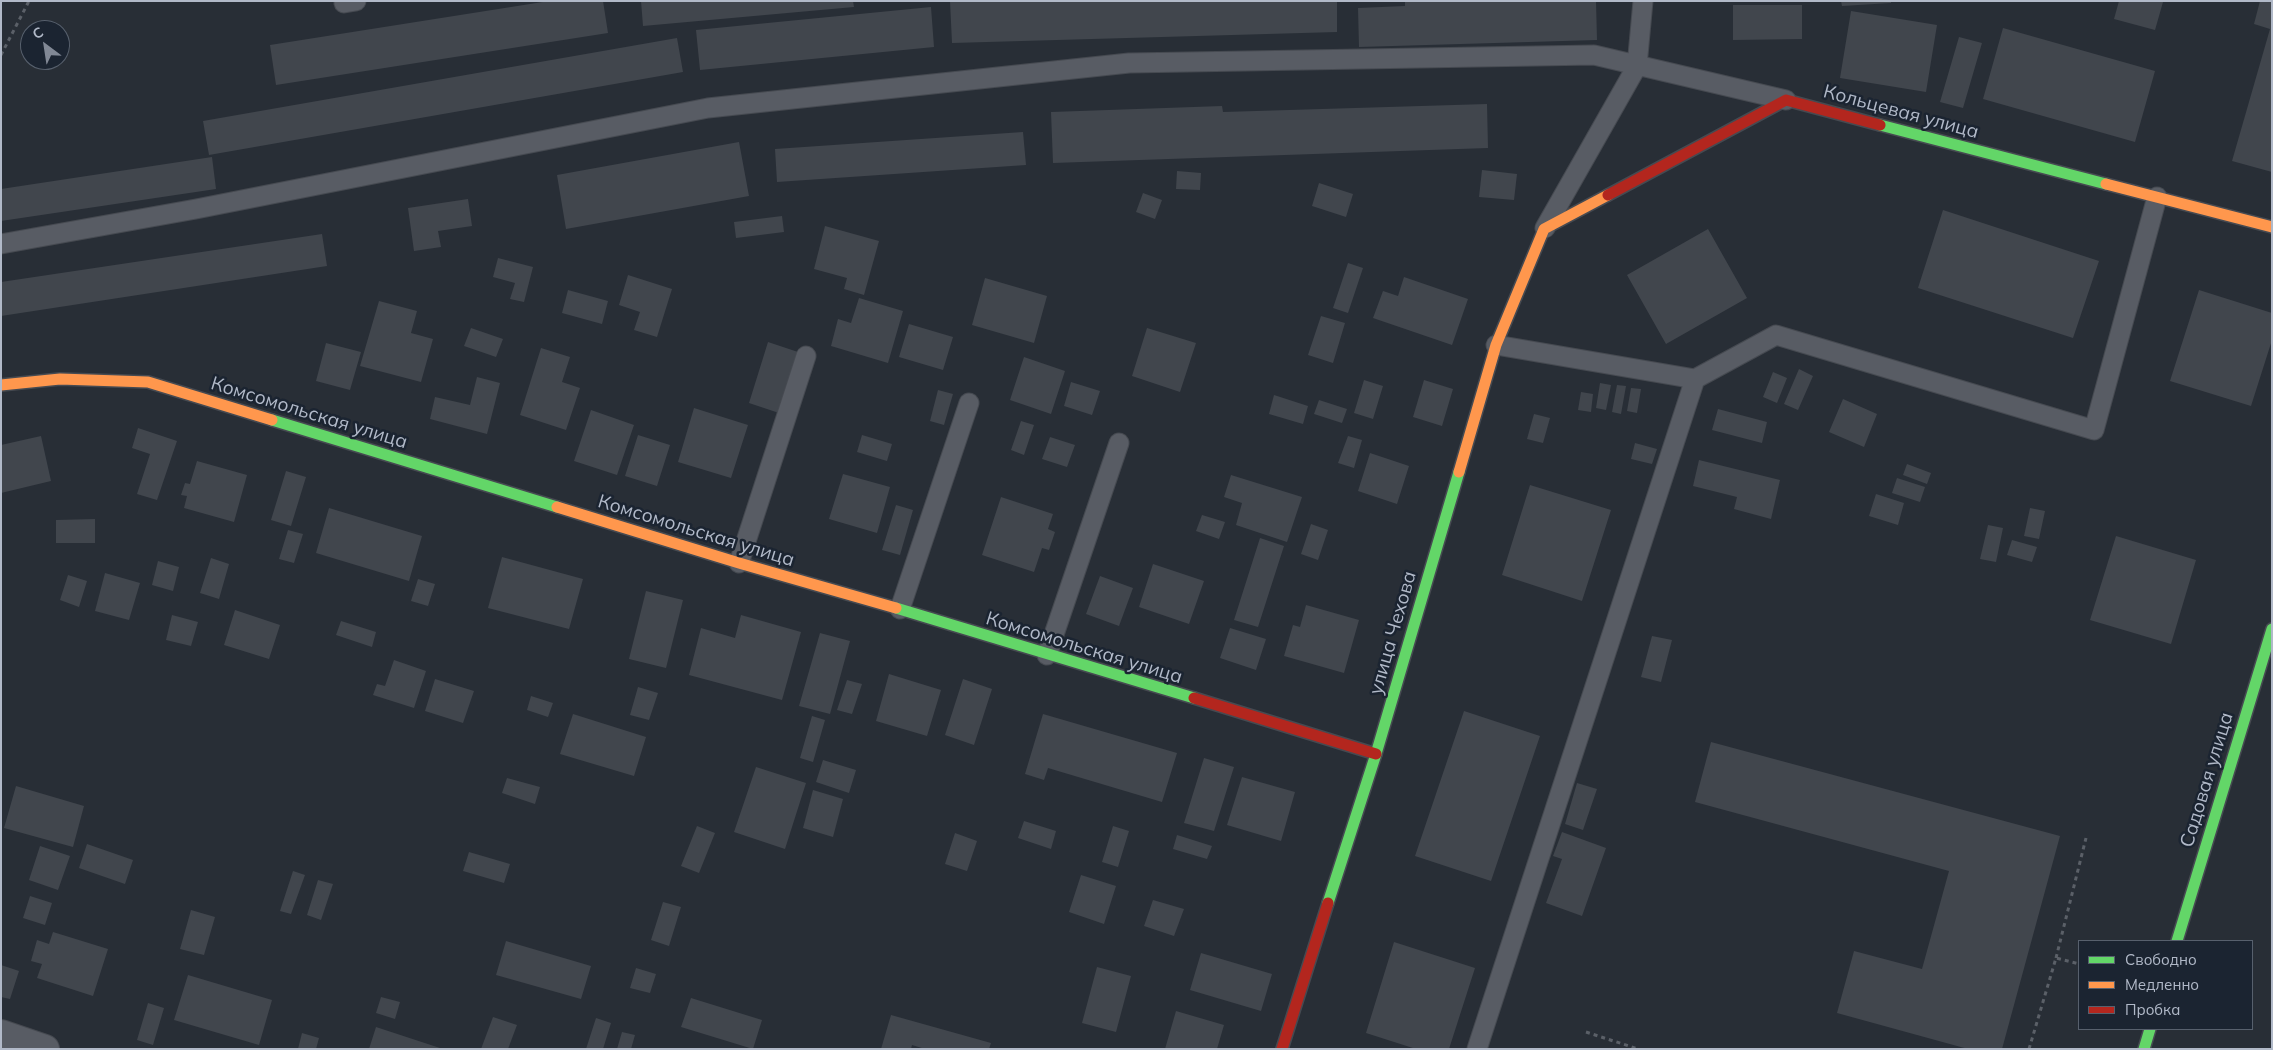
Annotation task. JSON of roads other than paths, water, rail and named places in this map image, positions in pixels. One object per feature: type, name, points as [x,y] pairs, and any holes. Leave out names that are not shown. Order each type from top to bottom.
[{"type":"street","name":"Кольцевая улица","points":[[1786,100],[2272,226]]},
{"type":"street","points":[[1544,229],[1786,100]]},
{"type":"street","name":"улица Чехова","points":[[1282,1049],[1376,754],[1496,345],[1544,229]]},
{"type":"street","name":"Комсомольская улица","points":[[1,385],[60,379],[148,382],[739,563],[900,609],[1376,754]]},
{"type":"street","name":"Садовая улица","points":[[2177,940],[2272,629]]},
{"type":"street","points":[[2144,1049],[2150,1030]]},
{"type":"street","points":[[1,1034],[45,1049]]},
{"type":"lane","points":[[1544,229],[1637,66],[1643,1]]},
{"type":"lane","points":[[1,244],[196,209],[708,108],[1130,63],[1594,56],[1786,100]]},
{"type":"lane","points":[[1496,345],[1695,379],[1776,335],[2094,430],[2157,197]]},
{"type":"lane","points":[[739,563],[806,356]]},
{"type":"lane","points":[[1477,1049],[1695,379]]},
{"type":"lane","points":[[900,609],[968,402]]},
{"type":"lane","points":[[1046,655],[1119,443]]}]
